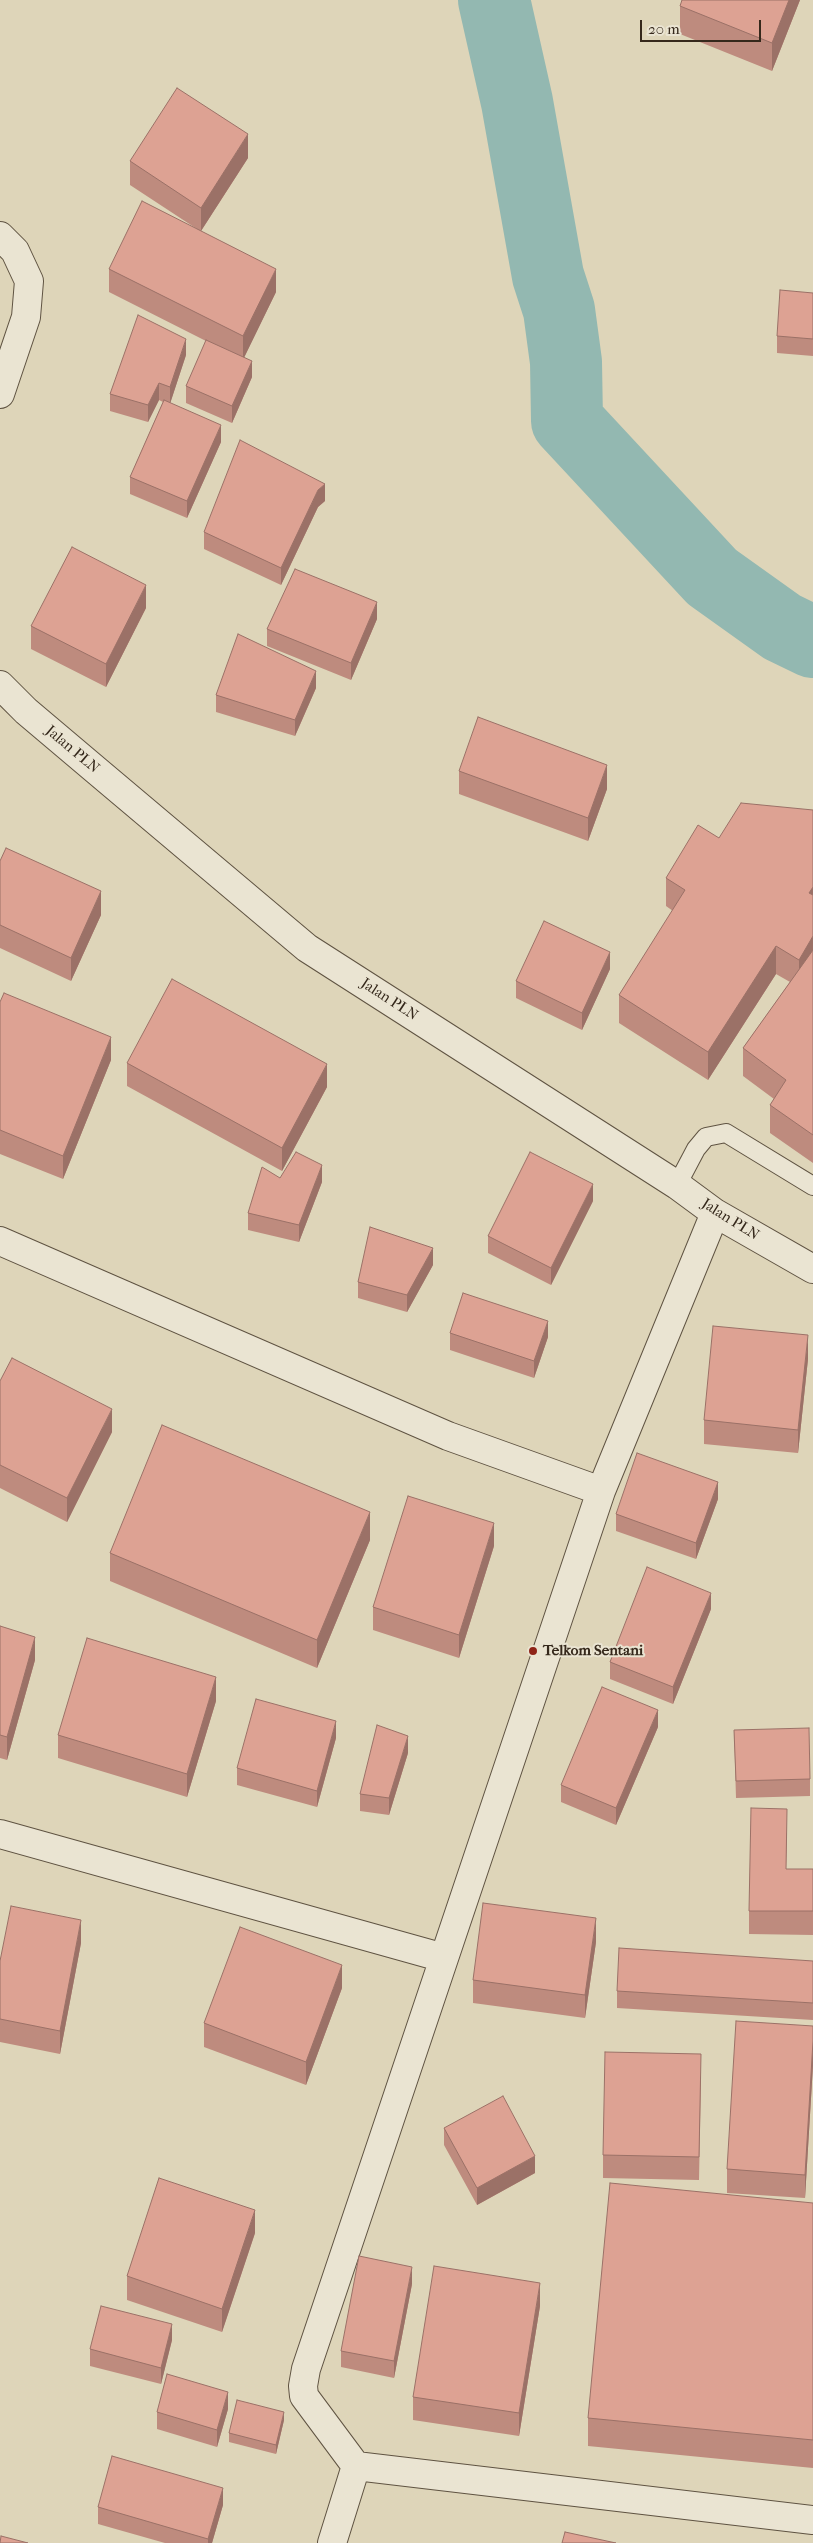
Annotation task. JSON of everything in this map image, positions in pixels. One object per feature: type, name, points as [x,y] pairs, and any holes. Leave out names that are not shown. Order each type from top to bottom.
[{"type":"street","points":[[0,236],[15,250],[29,281],[26,317],[0,394]]},
{"type":"street","name":"Jalan PLN","points":[[0,685],[68,747],[307,948],[677,1185],[715,1213],[813,1269]]},
{"type":"street","points":[[715,1213],[601,1491],[306,2369],[303,2386],[304,2396],[356,2466],[813,2520]]},
{"type":"street","points":[[0,1241],[448,1436],[601,1491]]},
{"type":"street","points":[[0,1834],[444,1958]]},
{"type":"street","points":[[332,2543],[356,2466]]},
{"type":"lane","points":[[677,1185],[696,1149],[706,1137],[726,1133],[813,1186]]},
{"type":"building","points":[[682,0],[789,0],[772,43],[680,6]]},
{"type":"building","points":[[177,88],[248,134],[201,208],[130,161]]},
{"type":"building","points":[[142,201],[276,269],[243,336],[109,269]]},
{"type":"building","points":[[780,290],[813,293],[813,339],[777,336]]},
{"type":"building","points":[[138,315],[186,339],[170,387],[159,383],[148,405],[110,394]]},
{"type":"building","points":[[206,340],[252,361],[232,406],[186,386]]},
{"type":"building","points":[[164,400],[221,425],[187,501],[130,477]]},
{"type":"building","points":[[240,440],[325,484],[318,490],[281,568],[204,532]]},
{"type":"building","points":[[72,547],[146,585],[106,664],[31,626]]},
{"type":"building","points":[[295,569],[377,602],[351,663],[267,629]]},
{"type":"building","points":[[238,634],[316,671],[295,720],[216,695]]},
{"type":"building","points":[[478,717],[607,765],[588,818],[459,771]]},
{"type":"building","points":[[741,803],[813,810],[813,887],[809,893],[813,895],[813,936],[799,960],[776,946],[708,1052],[619,995],[685,890],[666,878],[698,825],[719,838]]},
{"type":"building","points":[[6,848],[101,891],[71,958],[0,925],[0,861]]},
{"type":"building","points":[[544,921],[610,952],[582,1013],[516,981]]},
{"type":"building","points":[[813,950],[813,1135],[770,1105],[786,1080],[743,1048]]},
{"type":"building","points":[[172,979],[327,1064],[282,1148],[127,1063]]},
{"type":"building","points":[[4,993],[111,1037],[63,1156],[0,1130],[0,1002]]},
{"type":"building","points":[[296,1152],[322,1165],[299,1225],[248,1213],[262,1167],[280,1178]]},
{"type":"building","points":[[530,1152],[593,1184],[551,1268],[488,1236]]},
{"type":"building","points":[[370,1227],[433,1248],[407,1295],[358,1282]]},
{"type":"building","points":[[463,1293],[548,1321],[534,1361],[450,1333]]},
{"type":"building","points":[[713,1326],[808,1335],[798,1430],[704,1420]]},
{"type":"building","points":[[12,1358],[112,1409],[67,1498],[0,1465],[0,1381]]},
{"type":"building","points":[[162,1425],[370,1512],[317,1640],[110,1553]]},
{"type":"building","points":[[637,1453],[718,1482],[696,1543],[616,1514]]},
{"type":"building","points":[[408,1496],[494,1523],[459,1635],[373,1607]]},
{"type":"building","points":[[647,1567],[711,1593],[673,1687],[610,1662]]},
{"type":"building","points":[[0,1626],[35,1637],[7,1737],[0,1735]]},
{"type":"building","points":[[87,1638],[216,1677],[187,1774],[58,1735]]},
{"type":"building","points":[[602,1687],[658,1710],[616,1808],[561,1785]]},
{"type":"building","points":[[256,1699],[336,1721],[317,1791],[237,1768]]},
{"type":"building","points":[[377,1725],[408,1736],[389,1798],[360,1794]]},
{"type":"building","points":[[809,1728],[810,1779],[736,1781],[734,1730]]},
{"type":"building","points":[[751,1808],[787,1809],[786,1869],[813,1869],[813,1911],[749,1911]]},
{"type":"building","points":[[483,1903],[596,1918],[585,1995],[473,1980]]},
{"type":"building","points":[[11,1906],[81,1920],[60,2031],[0,2019],[0,1961]]},
{"type":"building","points":[[240,1927],[342,1965],[306,2062],[204,2023]]},
{"type":"building","points":[[619,1948],[813,1961],[813,2003],[617,1991]]},
{"type":"building","points":[[736,2021],[813,2026],[805,2175],[727,2169]]},
{"type":"building","points":[[605,2052],[701,2054],[699,2157],[603,2155]]},
{"type":"building","points":[[503,2096],[535,2156],[477,2188],[444,2128]]},
{"type":"building","points":[[159,2178],[255,2210],[222,2309],[127,2276]]},
{"type":"building","points":[[610,2183],[813,2203],[813,2440],[588,2418]]},
{"type":"building","points":[[359,2256],[412,2267],[394,2361],[341,2351]]},
{"type":"building","points":[[434,2266],[540,2283],[519,2413],[413,2397]]},
{"type":"building","points":[[101,2306],[172,2324],[161,2368],[90,2349]]},
{"type":"building","points":[[167,2374],[228,2392],[217,2430],[157,2412]]},
{"type":"building","points":[[237,2400],[284,2412],[276,2445],[229,2433]]},
{"type":"building","points":[[112,2456],[223,2488],[208,2539],[98,2507]]},
{"type":"building","points":[[565,2532],[616,2543],[562,2543]]},
{"type":"building","points":[[1,2536],[28,2543],[0,2543]]},
{"type":"waterway","points":[[494,0],[517,102],[548,276],[559,310],[566,362],[567,421],[712,577],[782,627],[813,642]]},
{"type":"place","name":"Telkom Sentani","points":[[533,1651]]}]
